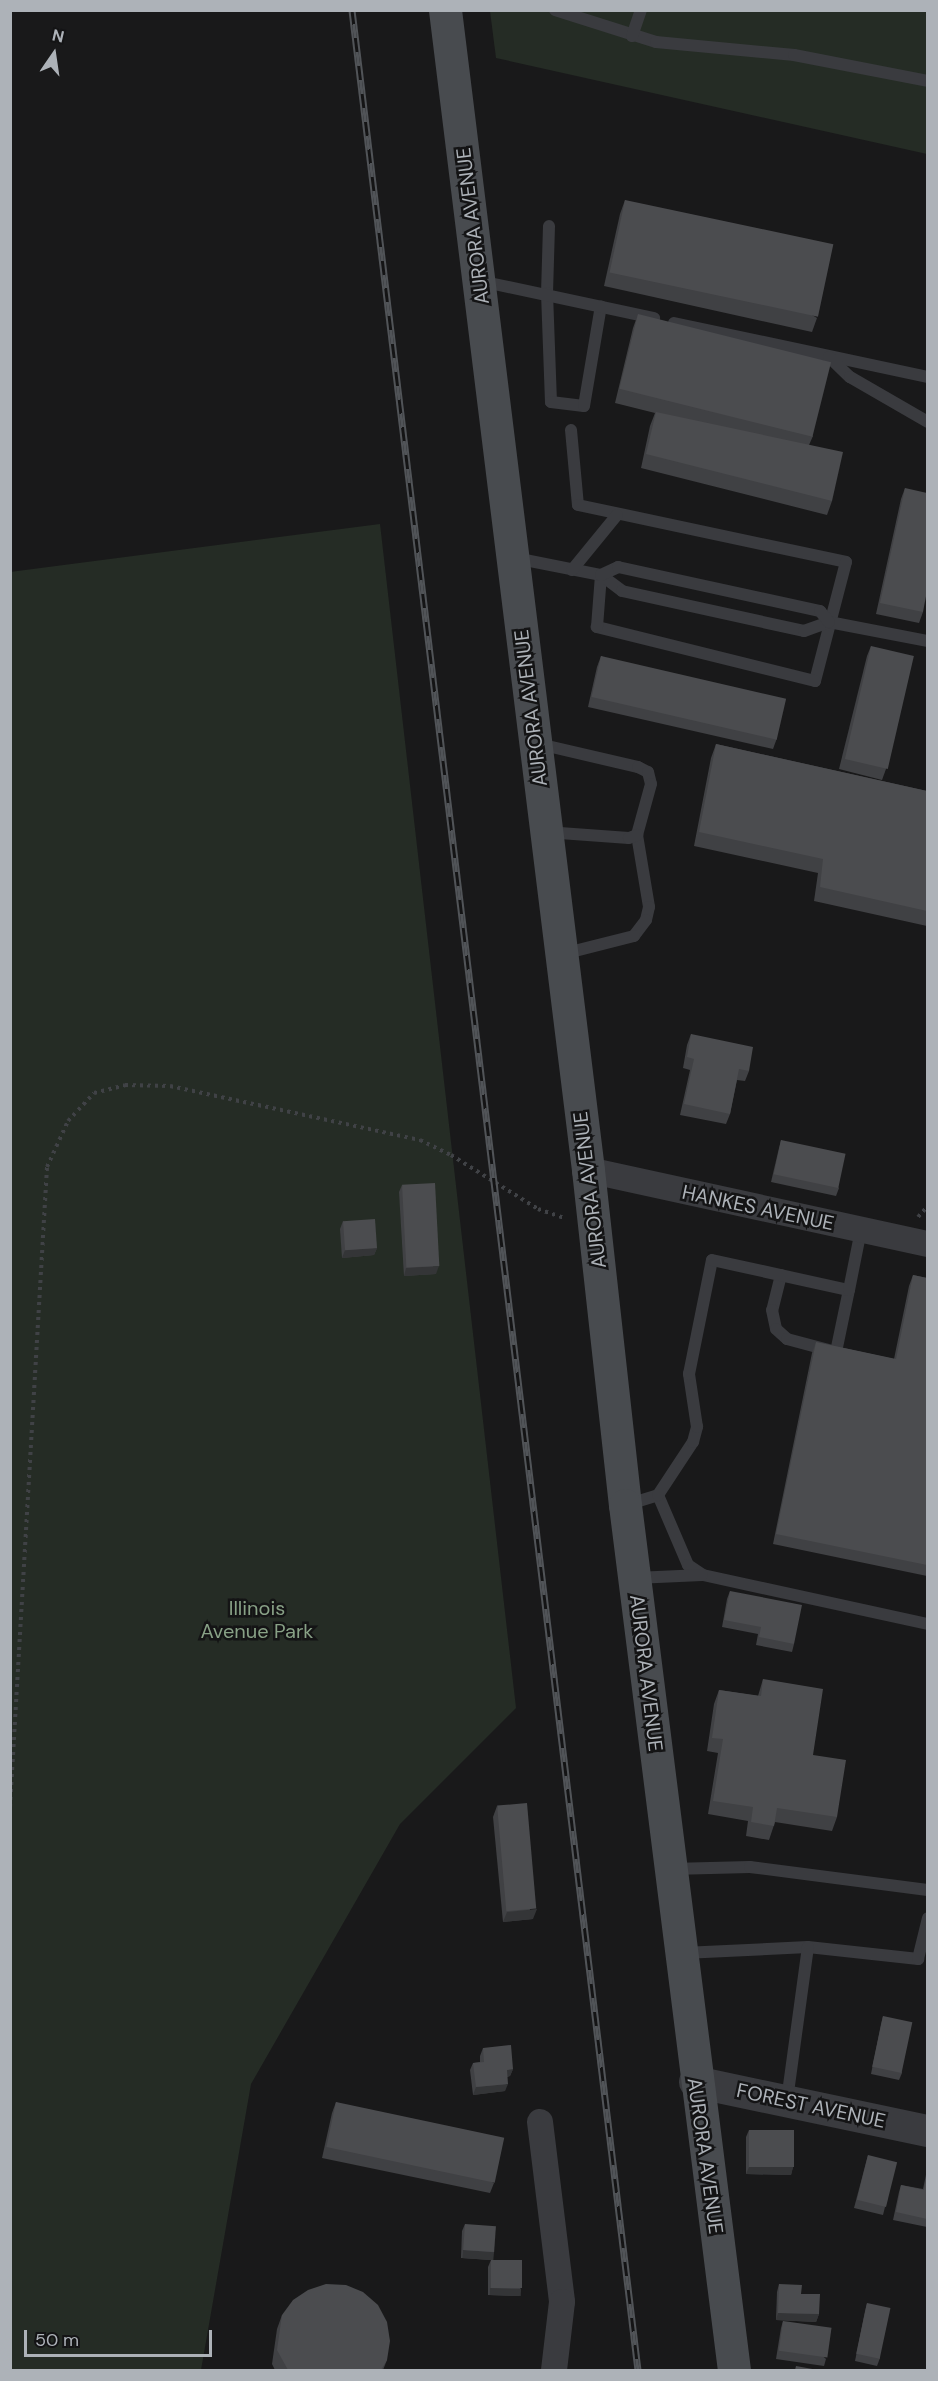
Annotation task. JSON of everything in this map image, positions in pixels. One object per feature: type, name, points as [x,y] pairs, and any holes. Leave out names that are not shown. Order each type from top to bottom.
[{"type":"main road","name":"AURORA AVENUE","points":[[445,10],[588,1170],[624,1505],[695,2082],[734,2370]]},
{"type":"street","name":"HANKES AVENUE","points":[[588,1170],[927,1245]]},
{"type":"street","name":"FOREST AVENUE","points":[[695,2082],[927,2131]]},
{"type":"street","points":[[540,2122],[562,2302],[554,2370]]},
{"type":"lane","points":[[555,10],[656,42],[794,55],[927,81]]},
{"type":"lane","points":[[632,36],[641,10]]},
{"type":"lane","points":[[549,226],[547,293],[551,402],[584,405],[601,306]]},
{"type":"lane","points":[[479,281],[547,293],[828,357],[927,377]]},
{"type":"lane","points":[[828,357],[850,377],[927,422]]},
{"type":"lane","points":[[571,430],[578,505],[846,562],[815,681],[597,627],[601,576]]},
{"type":"lane","points":[[572,570],[617,515]]},
{"type":"lane","points":[[512,557],[601,576],[622,591],[804,631],[829,622],[927,641]]},
{"type":"lane","points":[[601,576],[618,567],[820,611],[829,622]]},
{"type":"lane","points":[[535,743],[648,772],[651,784],[637,835],[649,906],[646,920],[634,936],[561,954]]},
{"type":"lane","points":[[546,831],[629,838],[637,835]]},
{"type":"lane","points":[[781,1275],[772,1310],[776,1329],[787,1339],[836,1352],[861,1230]]},
{"type":"lane","points":[[624,1505],[658,1495],[693,1442],[697,1427],[689,1374],[712,1260],[849,1290]]},
{"type":"lane","points":[[658,1495],[688,1565],[703,1575]]},
{"type":"lane","points":[[634,1578],[703,1575],[927,1624]]},
{"type":"lane","points":[[670,1869],[750,1867],[927,1890]]},
{"type":"lane","points":[[680,1953],[808,1947],[918,1959],[927,1918]]},
{"type":"lane","points":[[786,2101],[808,1947]]},
{"type":"path","points":[[10,1807],[47,1167],[68,1121],[94,1093],[125,1085],[170,1086],[420,1140],[452,1155],[538,1209],[594,1223]]},
{"type":"green space","points":[[490,11],[927,11],[927,154],[496,58]]},
{"type":"green space","name":"Illinois Avenue Park","points":[[380,524],[516,1708],[400,1824],[251,2084],[201,2370],[11,2370],[10,572]]},
{"type":"building","points":[[625,200],[833,244],[818,317],[610,272]]},
{"type":"building","points":[[638,314],[831,362],[812,437],[619,389]]},
{"type":"building","points":[[656,412],[843,452],[832,501],[646,454]]},
{"type":"building","points":[[905,488],[927,493],[927,591],[923,612],[880,603]]},
{"type":"building","points":[[871,646],[914,656],[888,769],[845,759]]},
{"type":"building","points":[[601,656],[786,699],[777,740],[592,697]]},
{"type":"building","points":[[716,744],[927,791],[927,911],[820,887],[823,859],[699,832]]},
{"type":"building","points":[[691,1034],[753,1047],[749,1071],[739,1069],[730,1114],[684,1104],[694,1059],[687,1057]]},
{"type":"building","points":[[781,1140],[846,1154],[838,1188],[774,1174]]},
{"type":"building","points":[[435,1183],[439,1266],[406,1268],[402,1185]]},
{"type":"building","points":[[375,1219],[377,1248],[345,1250],[343,1221]]},
{"type":"building","points":[[913,1275],[927,1278],[927,1565],[776,1534],[816,1342],[896,1359]]},
{"type":"building","points":[[730,1591],[802,1605],[794,1644],[759,1637],[761,1627],[724,1620]]},
{"type":"building","points":[[763,1679],[823,1689],[813,1755],[846,1760],[837,1817],[777,1808],[774,1826],[751,1822],[753,1807],[713,1801],[723,1739],[712,1738],[719,1690],[761,1696]]},
{"type":"building","points":[[527,1803],[536,1909],[506,1911],[497,1806]]},
{"type":"building","points":[[883,2016],[912,2022],[902,2073],[872,2067]]},
{"type":"building","points":[[511,2045],[513,2069],[507,2070],[508,2084],[476,2087],[473,2063],[484,2062],[483,2048]]},
{"type":"building","points":[[336,2102],[504,2138],[495,2183],[326,2147]]},
{"type":"building","points":[[749,2130],[794,2130],[794,2167],[749,2167]]},
{"type":"building","points":[[868,2155],[897,2162],[886,2207],[857,2200]]},
{"type":"building","points":[[927,2173],[927,2219],[896,2212],[901,2185],[924,2190]]},
{"type":"building","points":[[465,2224],[496,2226],[494,2252],[463,2250]]},
{"type":"building","points":[[491,2260],[522,2260],[522,2288],[491,2288]]},
{"type":"building","points":[[326,2284],[346,2285],[363,2292],[378,2305],[387,2322],[390,2341],[387,2360],[381,2370],[288,2370],[277,2350],[282,2315],[293,2300],[308,2290]]},
{"type":"building","points":[[779,2284],[802,2285],[801,2294],[820,2294],[819,2314],[778,2313]]},
{"type":"building","points":[[867,2303],[890,2308],[880,2359],[856,2354]]},
{"type":"building","points":[[783,2321],[832,2328],[827,2358],[779,2351]]},
{"type":"building","points":[[796,2366],[818,2370],[795,2370]]},
{"type":"railway","points":[[352,10],[638,2370]]}]
